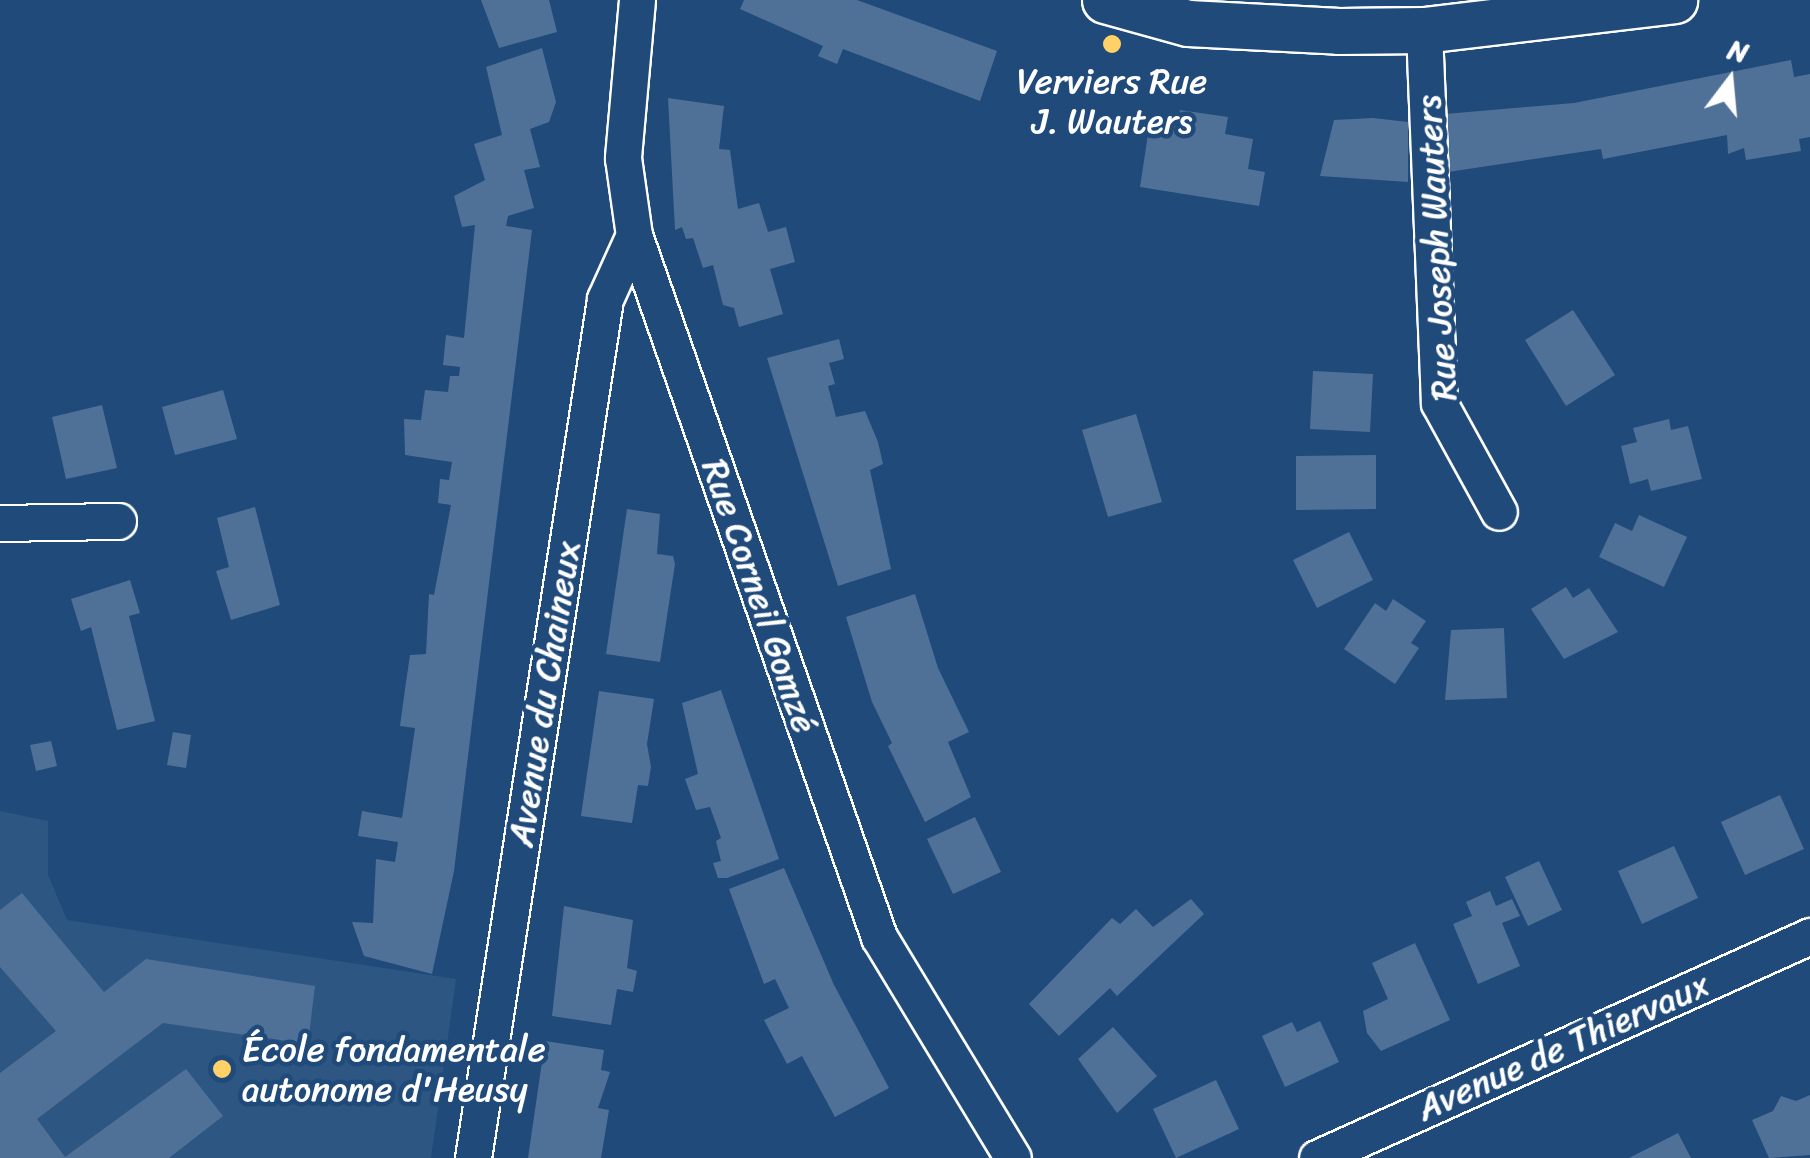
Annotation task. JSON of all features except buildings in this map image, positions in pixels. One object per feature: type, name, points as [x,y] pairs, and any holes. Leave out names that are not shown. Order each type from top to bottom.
[{"type":"street","name":"Rue Corneil Gomzé","points":[[636,0],[623,158],[634,235],[879,937],[1013,1158]]},
{"type":"street","points":[[1105,0],[1188,23],[1424,30],[1674,0]]},
{"type":"street","name":"Rue Joseph Wauters","points":[[1424,30],[1438,403],[1499,512]]},
{"type":"street","name":"Avenue du Chaineux","points":[[473,1158],[605,299],[634,235]]},
{"type":"street","points":[[0,523],[118,521]]},
{"type":"street","name":"Avenue de Thiervaux","points":[[1317,1158],[1810,936]]},
{"type":"shaded area","name":"École fondamentale autonome d'Heusy","points":[[0,811],[48,821],[48,875],[67,920],[456,979],[431,1158],[0,1158]]},
{"type":"place","name":"Verviers Rue J. Wauters","points":[[1112,44]]},
{"type":"place","name":"École fondamentale autonome d'Heusy","points":[[222,1069]]}]
